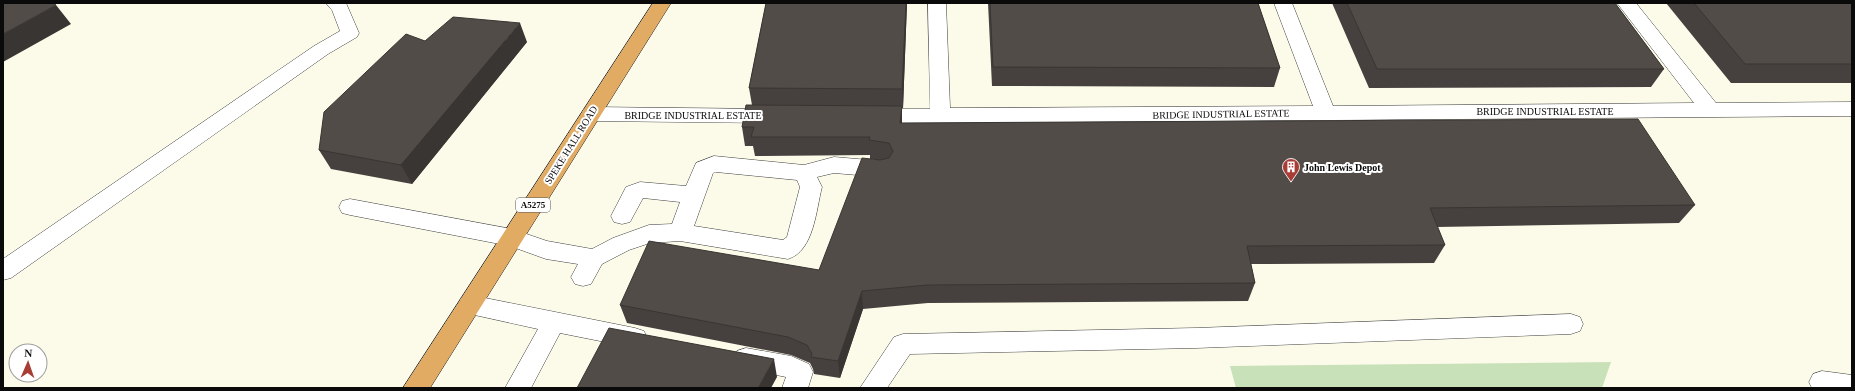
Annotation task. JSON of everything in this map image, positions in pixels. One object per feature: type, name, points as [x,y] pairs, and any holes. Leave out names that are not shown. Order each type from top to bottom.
[{"type":"highway","name":"SPEKE HALL ROAD","points":[[416,388],[662,3]]},
{"type":"street","points":[[3,271],[321,50],[350,33],[340,7],[336,3]]},
{"type":"street","points":[[937,3],[940,117]]},
{"type":"street","points":[[1283,3],[1326,113]]},
{"type":"street","points":[[1626,3],[1710,110]]},
{"type":"street","name":"BRIDGE INDUSTRIAL ESTATE","points":[[854,116],[940,117],[1852,109]]},
{"type":"street","name":"BRIDGE INDUSTRIAL ESTATE","points":[[591,114],[790,116]]},
{"type":"street","points":[[680,232],[704,168],[714,164],[804,173],[834,165],[881,169]]},
{"type":"street","points":[[350,207],[512,238],[589,267],[621,244],[649,234],[680,232],[788,250],[797,241],[811,187],[804,173]]},
{"type":"street","points":[[622,216],[634,193],[640,190],[694,195]]},
{"type":"street","points":[[470,305],[659,343]]},
{"type":"street","points":[[518,388],[554,322]]},
{"type":"street","points":[[873,388],[903,344],[1196,338],[1571,324]]},
{"type":"street","points":[[721,354],[791,367],[800,372],[795,388]]},
{"type":"street","points":[[1822,382],[1852,386]]},
{"type":"green space","points":[[1611,362],[1602,388],[1236,388],[1230,366]]},
{"type":"building","points":[[3,3],[52,3],[56,5],[3,34]]},
{"type":"building","points":[[766,3],[906,3],[902,89],[749,88]]},
{"type":"building","points":[[990,3],[1258,3],[1280,68],[993,67]]},
{"type":"building","points":[[1347,3],[1615,3],[1664,69],[1377,69]]},
{"type":"building","points":[[1694,3],[1852,3],[1852,64],[1745,64]]},
{"type":"building","points":[[453,17],[520,23],[401,165],[319,150],[324,112],[406,34],[425,41]]},
{"type":"building","name":"John Lewis Depot","points":[[746,105],[902,106],[900,123],[1638,119],[1695,205],[1430,208],[1445,245],[1247,246],[1255,283],[928,285],[862,291],[838,361],[811,357],[812,354],[807,345],[788,337],[620,305],[649,241],[819,270],[862,158],[880,160],[889,158],[893,151],[889,143],[869,140],[870,137],[751,137],[754,127],[742,127]]},
{"type":"building","points":[[609,328],[774,359],[758,388],[577,388]]},
{"type":"place","name":"John Lewis Depot","points":[[1291,182]]}]
